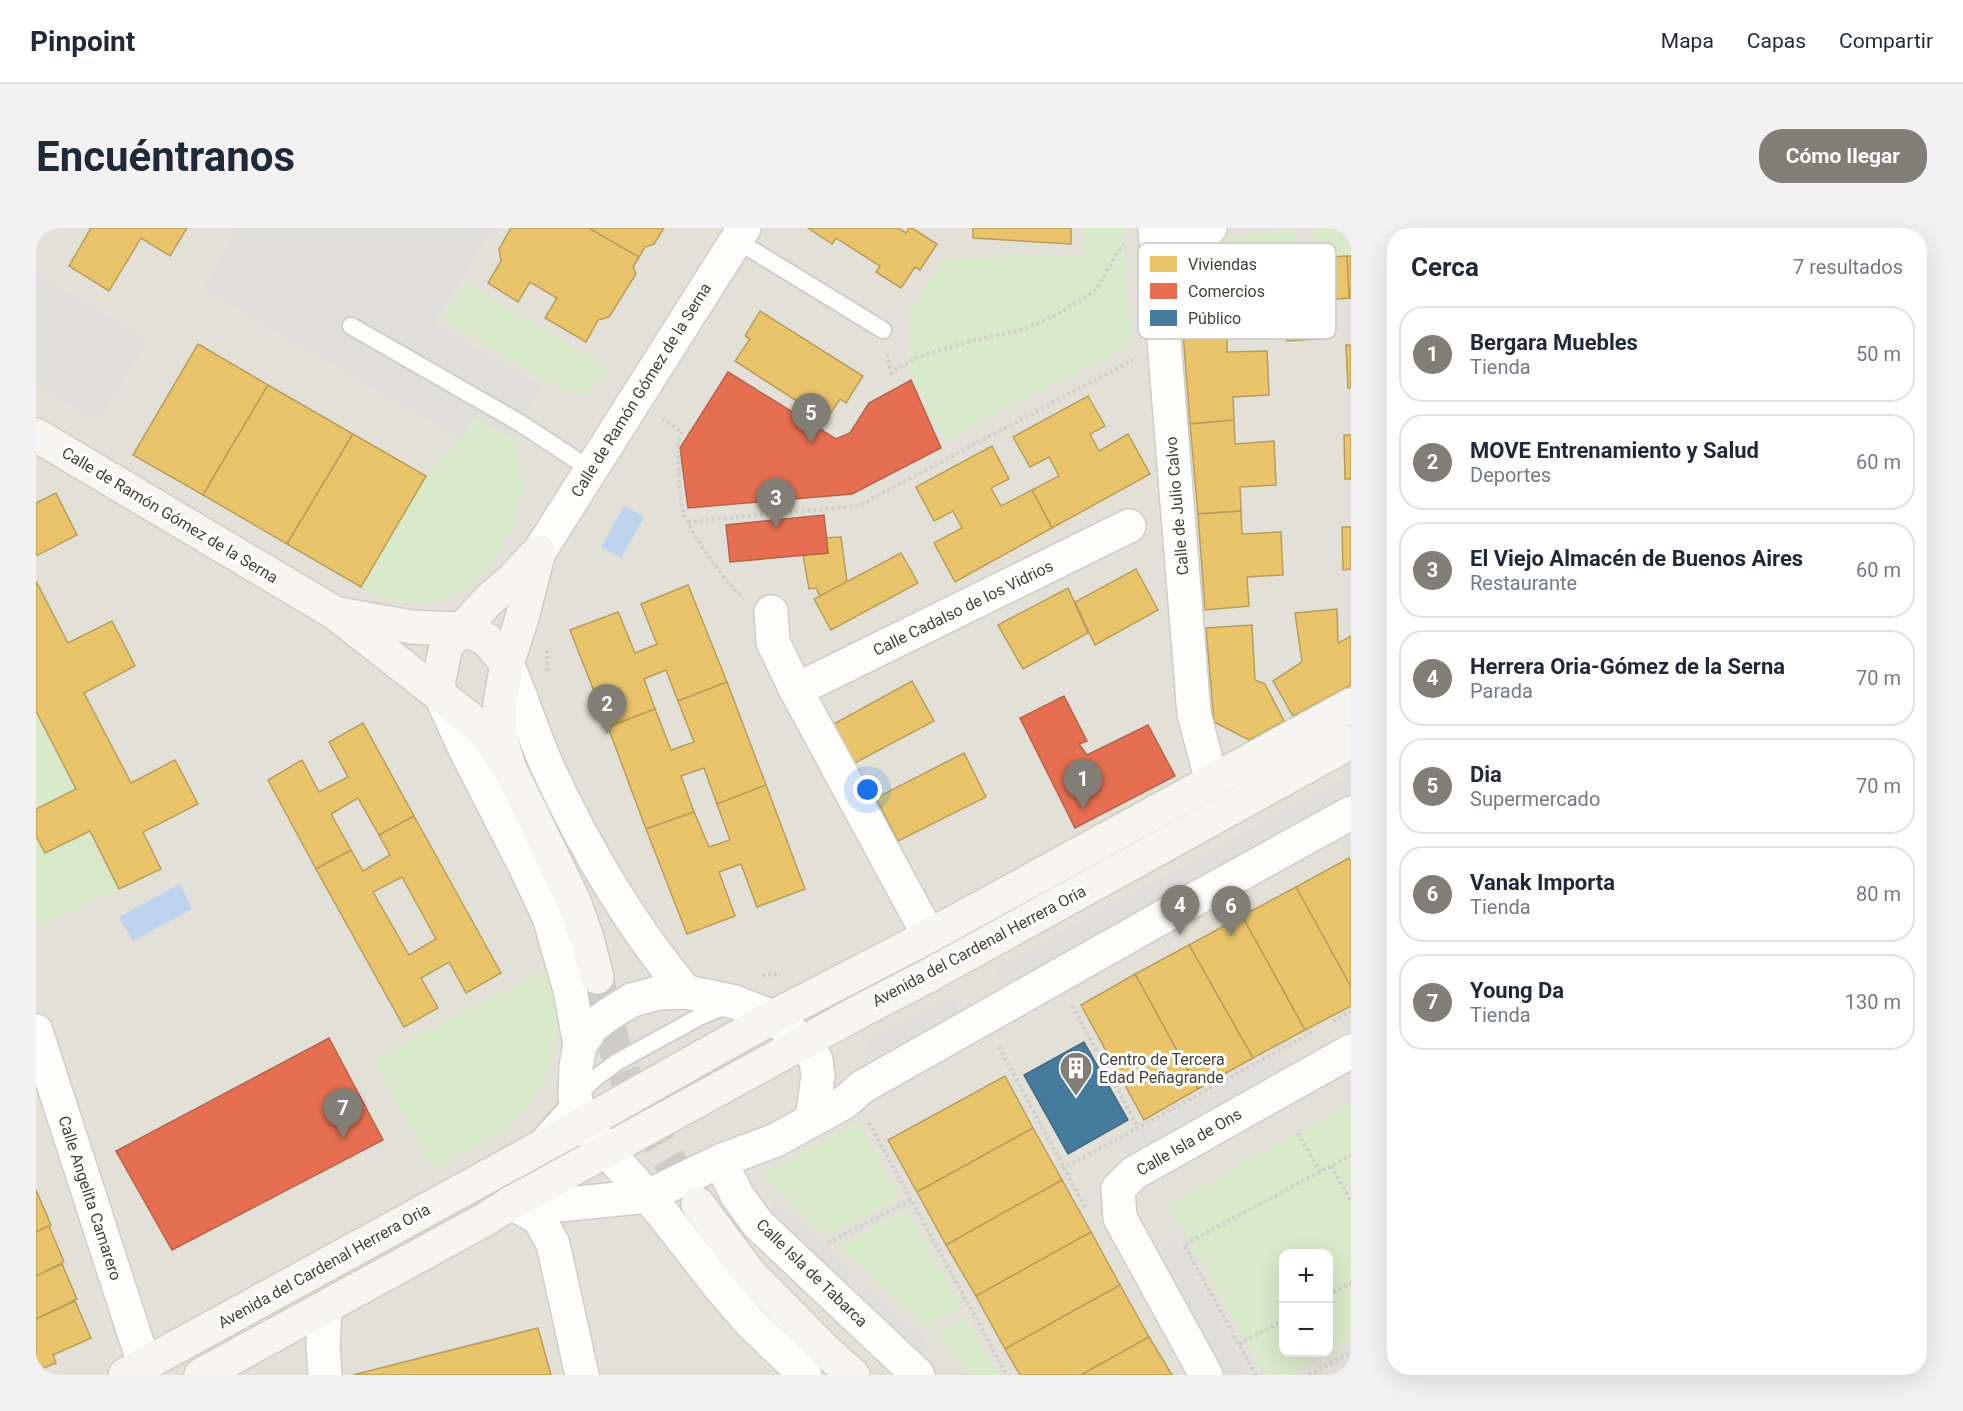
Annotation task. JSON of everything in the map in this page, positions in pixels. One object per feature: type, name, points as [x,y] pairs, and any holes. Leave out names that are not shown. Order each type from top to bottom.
[{"type":"main road","name":"Calle de Ramón Gómez de la Serna","points":[[36,435],[335,613],[483,729],[510,766]]},
{"type":"main road","name":"Calle de Ramón Gómez de la Serna","points":[[442,698],[438,684],[447,646],[538,552]]},
{"type":"main road","name":"Calle de Ramón Gómez de la Serna","points":[[538,552],[522,618],[507,664],[499,721],[501,739],[510,766],[574,901],[597,977]]},
{"type":"main road","name":"Calle de Ramón Gómez de la Serna","points":[[335,613],[411,627],[462,628],[486,639],[507,664]]},
{"type":"main road","name":"Avenida del Cardenal Herrera Oria","points":[[135,1370],[522,1157],[579,1111],[773,1017],[929,936],[1351,705]]},
{"type":"main road","name":"Avenida del Cardenal Herrera Oria","points":[[201,1375],[1351,742]]},
{"type":"main road","points":[[698,1204],[750,1274],[852,1375]]},
{"type":"street","points":[[1147,233],[1210,228]]},
{"type":"street","name":"Calle de Ramón Gómez de la Serna","points":[[538,552],[740,234]]},
{"type":"street","name":"Calle de Julio Calvo","points":[[1157,339],[1194,714],[1212,782]]},
{"type":"street","name":"Calle Cadalso de los Vidrios","points":[[796,690],[1129,526]]},
{"type":"street","points":[[771,612],[773,642],[796,690],[929,936]]},
{"type":"street","name":"Calle de Ramón Gómez de la Serna","points":[[507,664],[548,768],[568,810],[647,942],[686,992]]},
{"type":"street","name":"Calle de Ramón Gómez de la Serna","points":[[442,698],[549,917],[570,990],[580,1045]]},
{"type":"street","points":[[511,1203],[559,1206],[648,1197],[720,1161],[776,1140],[845,1102],[862,1087],[1351,813]]},
{"type":"street","points":[[805,1375],[750,1322],[608,1151],[579,1111],[576,1066],[580,1045],[592,1027],[632,1000],[658,993],[686,992],[735,1002],[773,1017],[804,1043],[816,1060],[818,1076],[812,1120]]},
{"type":"street","name":"Calle Angelita Camarero","points":[[36,1031],[135,1370]]},
{"type":"street","name":"Calle Isla de Ons","points":[[1206,1375],[1120,1218],[1118,1189],[1134,1173],[1351,1051]]},
{"type":"street","name":"Calle Isla de Tabarca","points":[[720,1161],[737,1195],[758,1224],[918,1375]]},
{"type":"street","points":[[511,1203],[539,1218],[553,1244],[582,1375]]},
{"type":"street","points":[[325,1308],[325,1375]]},
{"type":"lane","points":[[740,234],[883,330]]},
{"type":"lane","points":[[351,326],[520,423],[590,469]]},
{"type":"lane","name":"Avenida del Cardenal Herrera Oria","points":[[579,1111],[594,1079],[617,1062],[701,1016],[735,1002]]},
{"type":"path","points":[[883,330],[891,373],[917,357],[1024,329],[1058,314],[1095,291],[1115,256],[1147,233]]},
{"type":"path","points":[[688,522],[858,506],[1136,358]]},
{"type":"path","points":[[670,423],[682,432],[678,442],[683,513],[717,569],[738,596],[771,612]]},
{"type":"path","points":[[548,643],[548,683]]},
{"type":"path","points":[[755,975],[779,975],[790,972]]},
{"type":"path","points":[[1072,1006],[1138,1127]]},
{"type":"path","points":[[1005,1058],[1064,1168]]},
{"type":"path","points":[[872,1129],[1007,1375]]},
{"type":"path","points":[[1298,1132],[1320,1172]]},
{"type":"path","points":[[1256,1375],[1184,1245],[1351,1155]]},
{"type":"path","points":[[1331,1166],[1351,1201]]},
{"type":"path","points":[[828,1243],[911,1200]]},
{"type":"path","points":[[1333,1293],[1351,1283]]},
{"type":"path","points":[[1239,1344],[1279,1323]]},
{"type":"path","points":[[1309,1375],[1351,1352]]},
{"type":"shaded area","points":[[36,228],[1351,228],[1351,1375],[36,1375]]},
{"type":"shaded area","points":[[238,228],[493,228],[433,323],[542,387],[510,437],[475,416],[461,439],[203,288]]},
{"type":"shaded area","points":[[36,273],[148,341],[98,421],[36,383]]},
{"type":"shaded area","points":[[1351,775],[1351,795],[1000,988],[997,968]]},
{"type":"shaded area","points":[[957,994],[958,1014],[865,1062],[866,1041]]},
{"type":"shaded area","points":[[1281,1054],[1297,1066],[1132,1156],[1114,1145]]},
{"type":"shaded area","points":[[774,1200],[849,1268],[846,1298],[767,1225]]},
{"type":"shaded area","points":[[1176,1240],[1249,1375],[1224,1375],[1156,1250]]},
{"type":"shaded area","points":[[865,1285],[927,1342],[925,1366],[861,1309]]},
{"type":"green space","points":[[1083,228],[1123,228],[1131,344],[944,441],[910,370],[910,308],[945,259],[1084,254]]},
{"type":"green space","points":[[1313,228],[1351,228],[1351,256],[1336,257],[1336,243],[1314,243]]},
{"type":"green space","points":[[1296,230],[1297,243],[1219,243],[1219,237]]},
{"type":"green space","points":[[465,282],[608,367],[593,388],[577,394],[569,394],[443,319]]},
{"type":"green space","points":[[475,416],[507,434],[513,440],[520,459],[522,487],[518,508],[501,548],[473,581],[455,593],[436,601],[407,603],[361,587],[426,476],[461,439]]},
{"type":"green space","points":[[36,711],[76,789],[36,809]]},
{"type":"green space","points":[[90,831],[119,889],[39,926],[36,917],[36,836],[45,853]]},
{"type":"green space","points":[[546,969],[559,1005],[554,1046],[546,1080],[522,1114],[494,1137],[434,1168],[373,1060]]},
{"type":"green space","points":[[1351,1103],[1351,1340],[1333,1350],[1333,1249],[1279,1249],[1279,1357],[1321,1357],[1289,1375],[1265,1375],[1169,1205]]},
{"type":"green space","points":[[859,1122],[900,1198],[827,1236],[761,1175]]},
{"type":"green space","points":[[907,1210],[960,1306],[926,1327],[839,1246]]},
{"type":"green space","points":[[966,1317],[999,1375],[973,1375],[936,1336]]},
{"type":"water","points":[[624,506],[644,517],[621,558],[601,547]]},
{"type":"water","points":[[180,884],[192,909],[133,941],[119,917]]},
{"type":"building: Viviendas","points":[[91,228],[187,228],[170,256],[141,238],[109,291],[69,266]]},
{"type":"building: Viviendas","points":[[511,228],[589,228],[639,257],[633,267],[636,274],[609,317],[598,320],[586,342],[545,318],[557,298],[530,282],[518,302],[488,283],[501,261],[499,249]]},
{"type":"building: Viviendas","points":[[589,228],[664,228],[654,244],[645,247],[639,257]]},
{"type":"building: Viviendas","points":[[808,228],[898,228],[906,233],[909,228],[912,228],[937,244],[920,270],[915,267],[901,288],[876,272],[880,266],[836,238],[832,244]]},
{"type":"building: Viviendas","points":[[973,228],[1071,228],[1071,244],[973,238]]},
{"type":"building: Viviendas","points":[[1219,237],[1219,243],[1176,243],[1176,241]]},
{"type":"building: Viviendas","points":[[1347,256],[1351,256],[1351,298],[1349,298]]},
{"type":"building: Viviendas","points":[[1347,256],[1349,298],[1336,299],[1336,257]]},
{"type":"building: Viviendas","points":[[760,311],[863,376],[846,403],[840,399],[826,420],[735,361],[750,339],[745,336]]},
{"type":"building: Viviendas","points":[[1184,339],[1227,339],[1227,352],[1267,351],[1269,395],[1233,397],[1234,420],[1190,424]]},
{"type":"building: Viviendas","points":[[1287,339],[1316,339],[1287,341]]},
{"type":"building: Viviendas","points":[[198,344],[268,385],[203,495],[133,455]]},
{"type":"building: Viviendas","points":[[1346,345],[1351,345],[1351,388],[1348,388]]},
{"type":"building: Viviendas","points":[[268,385],[353,434],[287,544],[203,495]]},
{"type":"building: Viviendas","points":[[1088,396],[1105,426],[1090,434],[1099,451],[1128,434],[1150,474],[1052,528],[1032,490],[1059,476],[1049,457],[1030,467],[1013,437]]},
{"type":"building: Viviendas","points":[[1234,420],[1235,444],[1274,441],[1276,485],[1240,487],[1241,511],[1198,514],[1190,424]]},
{"type":"building: Viviendas","points":[[353,434],[426,476],[361,587],[287,544]]},
{"type":"building: Viviendas","points":[[1344,435],[1351,435],[1351,479],[1345,479]]},
{"type":"building: Viviendas","points":[[992,446],[1009,479],[991,488],[1001,506],[1032,490],[1052,528],[955,582],[934,543],[962,528],[953,511],[934,521],[916,487]]},
{"type":"building: Viviendas","points":[[56,493],[77,535],[36,556],[36,503]]},
{"type":"building: Viviendas","points":[[1241,511],[1242,534],[1281,532],[1283,575],[1247,577],[1249,606],[1205,610],[1198,514]]},
{"type":"building: Viviendas","points":[[1342,527],[1351,527],[1351,569],[1343,570]]},
{"type":"building: Viviendas","points":[[841,537],[847,582],[820,596],[816,588],[809,589],[803,555],[828,553],[826,538]]},
{"type":"building: Viviendas","points":[[901,553],[918,583],[831,630],[814,599]]},
{"type":"building: Viviendas","points":[[1136,569],[1158,610],[1095,645],[1075,602]]},
{"type":"building: Viviendas","points":[[36,581],[68,643],[112,621],[135,666],[84,693],[131,783],[175,760],[198,804],[143,832],[161,869],[119,889],[90,831],[45,853],[36,836],[36,809],[76,789],[36,711]]},
{"type":"building: Viviendas","points":[[688,585],[727,682],[678,701],[666,670],[644,679],[655,709],[608,727],[570,630],[618,612],[635,653],[657,644],[641,604]]},
{"type":"building: Viviendas","points":[[1068,588],[1088,633],[1023,669],[998,625]]},
{"type":"building: Viviendas","points":[[1337,609],[1338,643],[1351,636],[1351,685],[1293,716],[1273,681],[1302,662],[1295,613]]},
{"type":"building: Viviendas","points":[[1252,625],[1255,680],[1265,684],[1284,721],[1249,740],[1214,722],[1206,628]]},
{"type":"building: Viviendas","points":[[912,681],[934,721],[851,765],[830,726]]},
{"type":"building: Viviendas","points":[[727,682],[766,785],[717,804],[704,768],[681,776],[694,812],[646,829],[608,727],[655,709],[671,750],[694,742],[678,701]]},
{"type":"building: Viviendas","points":[[363,723],[414,816],[379,835],[358,798],[331,814],[351,850],[316,869],[268,780],[302,760],[319,792],[348,777],[329,742]]},
{"type":"building: Viviendas","points":[[964,753],[986,797],[898,841],[876,798]]},
{"type":"building: Viviendas","points":[[766,785],[805,889],[757,907],[741,864],[719,872],[735,916],[687,934],[646,829],[694,812],[709,847],[730,840],[717,804]]},
{"type":"building: Viviendas","points":[[414,816],[501,973],[466,993],[449,962],[421,978],[438,1008],[404,1027],[316,869],[351,850],[363,871],[390,855],[379,835]],"holes":[[[402,877],[436,939],[409,955],[373,892]]]},
{"type":"building: Viviendas","points":[[1349,858],[1351,862],[1351,987],[1296,887]]},
{"type":"building: Viviendas","points":[[1296,887],[1351,987],[1351,1006],[1305,1030],[1242,916]]},
{"type":"building: Viviendas","points":[[1242,916],[1305,1030],[1253,1058],[1189,945]]},
{"type":"building: Viviendas","points":[[1189,945],[1253,1058],[1198,1089],[1135,974]]},
{"type":"building: Viviendas","points":[[1135,974],[1198,1089],[1144,1120],[1081,1005]]},
{"type":"building: Viviendas","points":[[1005,1076],[1033,1128],[917,1192],[888,1140]]},
{"type":"building: Viviendas","points":[[1033,1128],[1062,1180],[946,1245],[917,1192]]},
{"type":"building: Viviendas","points":[[1062,1180],[1091,1232],[976,1296],[946,1245]]},
{"type":"building: Viviendas","points":[[36,1190],[51,1225],[36,1232]]},
{"type":"building: Viviendas","points":[[49,1226],[64,1262],[36,1276],[36,1232]]},
{"type":"building: Viviendas","points":[[1091,1232],[1120,1285],[1005,1349],[976,1296]]},
{"type":"building: Viviendas","points":[[62,1264],[77,1299],[36,1319],[36,1276]]},
{"type":"building: Viviendas","points":[[1120,1285],[1149,1337],[1081,1375],[1020,1375],[1005,1349]]},
{"type":"building: Viviendas","points":[[75,1301],[91,1338],[53,1355],[56,1363],[36,1371],[36,1319]]},
{"type":"building: Viviendas","points":[[538,1328],[551,1375],[353,1375]]},
{"type":"building: Viviendas","points":[[1149,1337],[1172,1375],[1081,1375]]},
{"type":"building: Comercios","points":[[728,372],[836,439],[850,433],[869,403],[911,380],[941,448],[852,494],[688,508],[680,448]]},
{"type":"building: Comercios","points":[[824,515],[828,553],[730,562],[726,525]]},
{"type":"building: Comercios","points":[[1064,696],[1087,741],[1079,744],[1087,755],[1148,725],[1175,776],[1075,828],[1020,718]]},
{"type":"building: Comercios","points":[[329,1038],[383,1140],[172,1250],[116,1151]]},
{"type":"building: Público","name":"Centro de Tercera Edad Peñagrande","points":[[1084,1042],[1128,1120],[1068,1154],[1024,1075]]},
{"type":"tunnel","points":[[597,977],[613,1041],[628,1081],[654,1135],[697,1204]]},
{"type":"place","name":"Dia","points":[[811,443]]},
{"type":"place","name":"El Viejo Almacén de Buenos Aires","points":[[776,528]]},
{"type":"place","name":"MOVE Entrenamiento y Salud","points":[[607,734]]},
{"type":"place","name":"Bergara Muebles","points":[[1083,809]]},
{"type":"place","name":"Herrera Oria-Gómez de la Serna","points":[[1180,935]]},
{"type":"place","name":"Vanak Importa","points":[[1231,936]]},
{"type":"place","name":"Centro de Tercera Edad Peñagrande","points":[[1076,1097]]},
{"type":"place","name":"Young Da","points":[[343,1138]]}]
